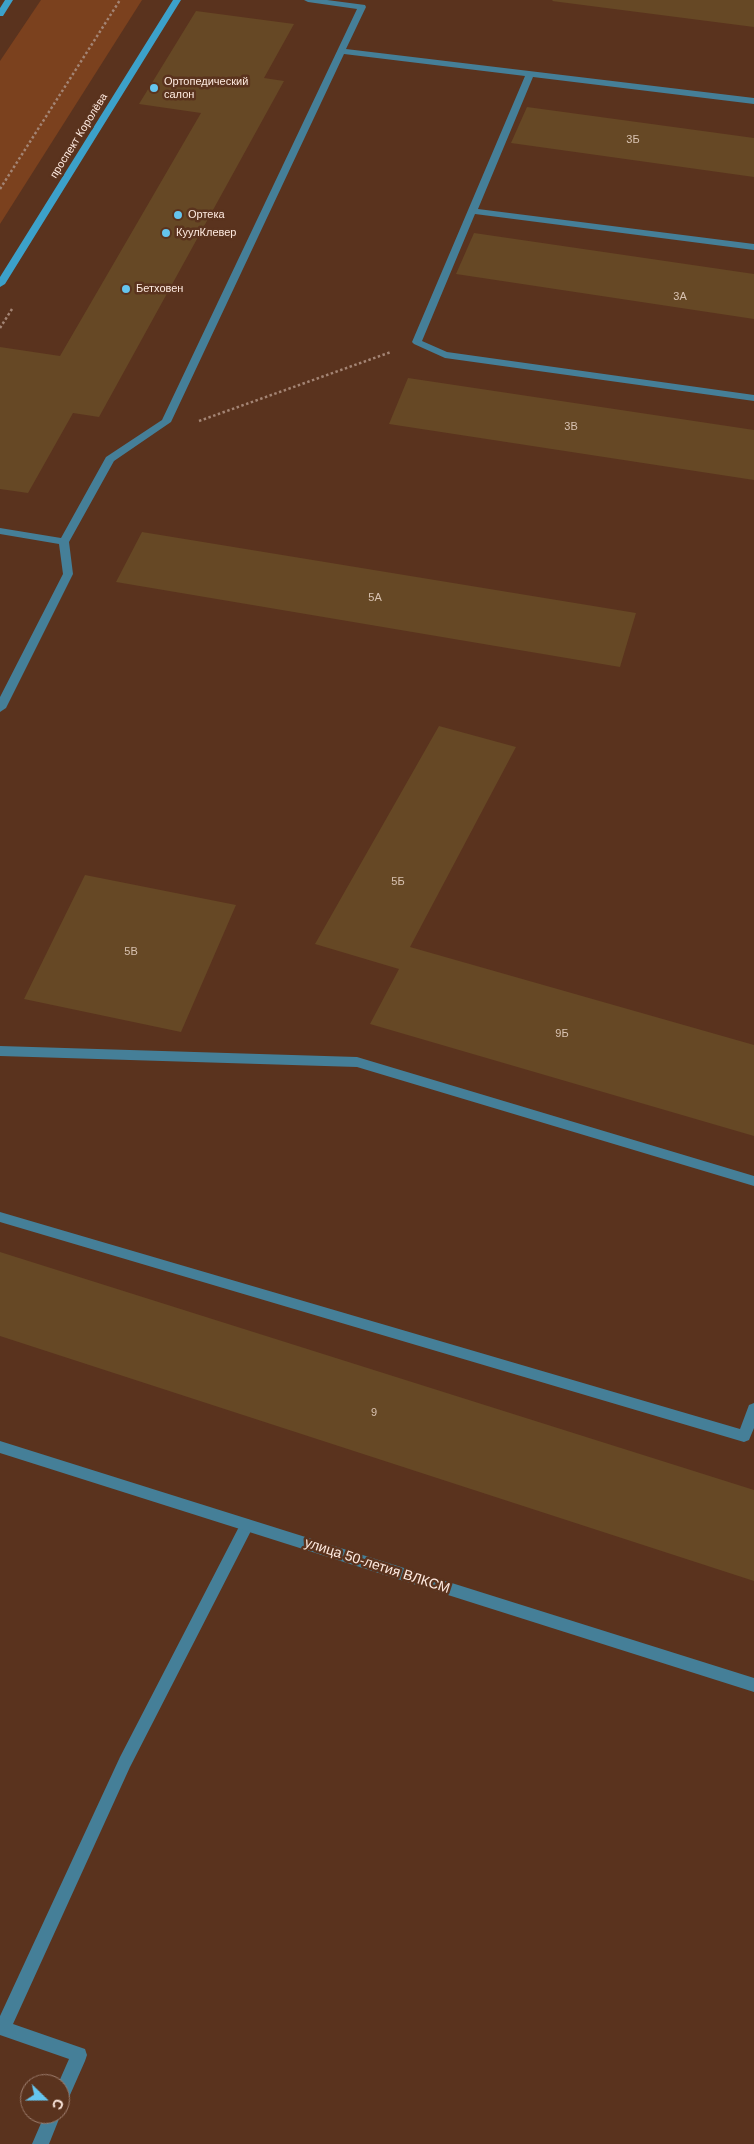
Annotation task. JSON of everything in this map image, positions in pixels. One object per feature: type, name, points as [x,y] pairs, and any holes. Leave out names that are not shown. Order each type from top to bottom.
[{"type":"main road","points":[[0,14],[10,0]]},
{"type":"main road","name":"проспект Королёва","points":[[0,284],[177,0]]},
{"type":"street","points":[[0,708],[68,574],[64,542],[110,459],[166,422],[364,4],[308,0]]},
{"type":"street","points":[[341,51],[754,101]]},
{"type":"street","points":[[530,74],[417,342],[445,355],[754,398]]},
{"type":"street","points":[[472,211],[754,247]]},
{"type":"street","points":[[0,531],[64,542]]},
{"type":"street","points":[[0,1051],[357,1062],[754,1181]]},
{"type":"street","points":[[0,1217],[744,1436],[754,1409]]},
{"type":"street","name":"улица 50-летия ВЛКСМ","points":[[0,1447],[754,1685]]},
{"type":"street","points":[[70,2075],[79,2055],[3,2028],[125,1762],[247,1525]]},
{"type":"street","points":[[40,2144],[49,2124]]},
{"type":"path","points":[[0,189],[120,0]]},
{"type":"path","points":[[157,428],[181,428],[417,342]]},
{"type":"shaded area","points":[[41,0],[142,0],[0,224],[0,61]]},
{"type":"building","points":[[754,0],[754,27],[552,1]]},
{"type":"building","points":[[196,11],[294,24],[264,78],[284,81],[99,417],[73,413],[28,493],[0,489],[0,347],[60,356],[201,113],[139,104]]},
{"type":"building","points":[[527,107],[754,138],[754,177],[511,143]]},
{"type":"building","points":[[474,233],[754,274],[754,319],[456,274]]},
{"type":"building","points":[[408,378],[754,430],[754,480],[389,424]]},
{"type":"building","points":[[142,532],[636,613],[620,667],[116,582]]},
{"type":"building","points":[[439,726],[516,747],[410,947],[754,1045],[754,1136],[370,1024],[399,969],[315,944]]},
{"type":"building","points":[[85,875],[236,905],[181,1032],[24,999]]},
{"type":"building","points":[[0,1252],[754,1490],[754,1581],[0,1336]]},
{"type":"place","name":"Ортопедический салон","points":[[154,88]]},
{"type":"place","name":"Ортека","points":[[178,215]]},
{"type":"place","name":"КуулКлевер","points":[[166,233]]},
{"type":"place","name":"Бетховен","points":[[126,289]]}]
